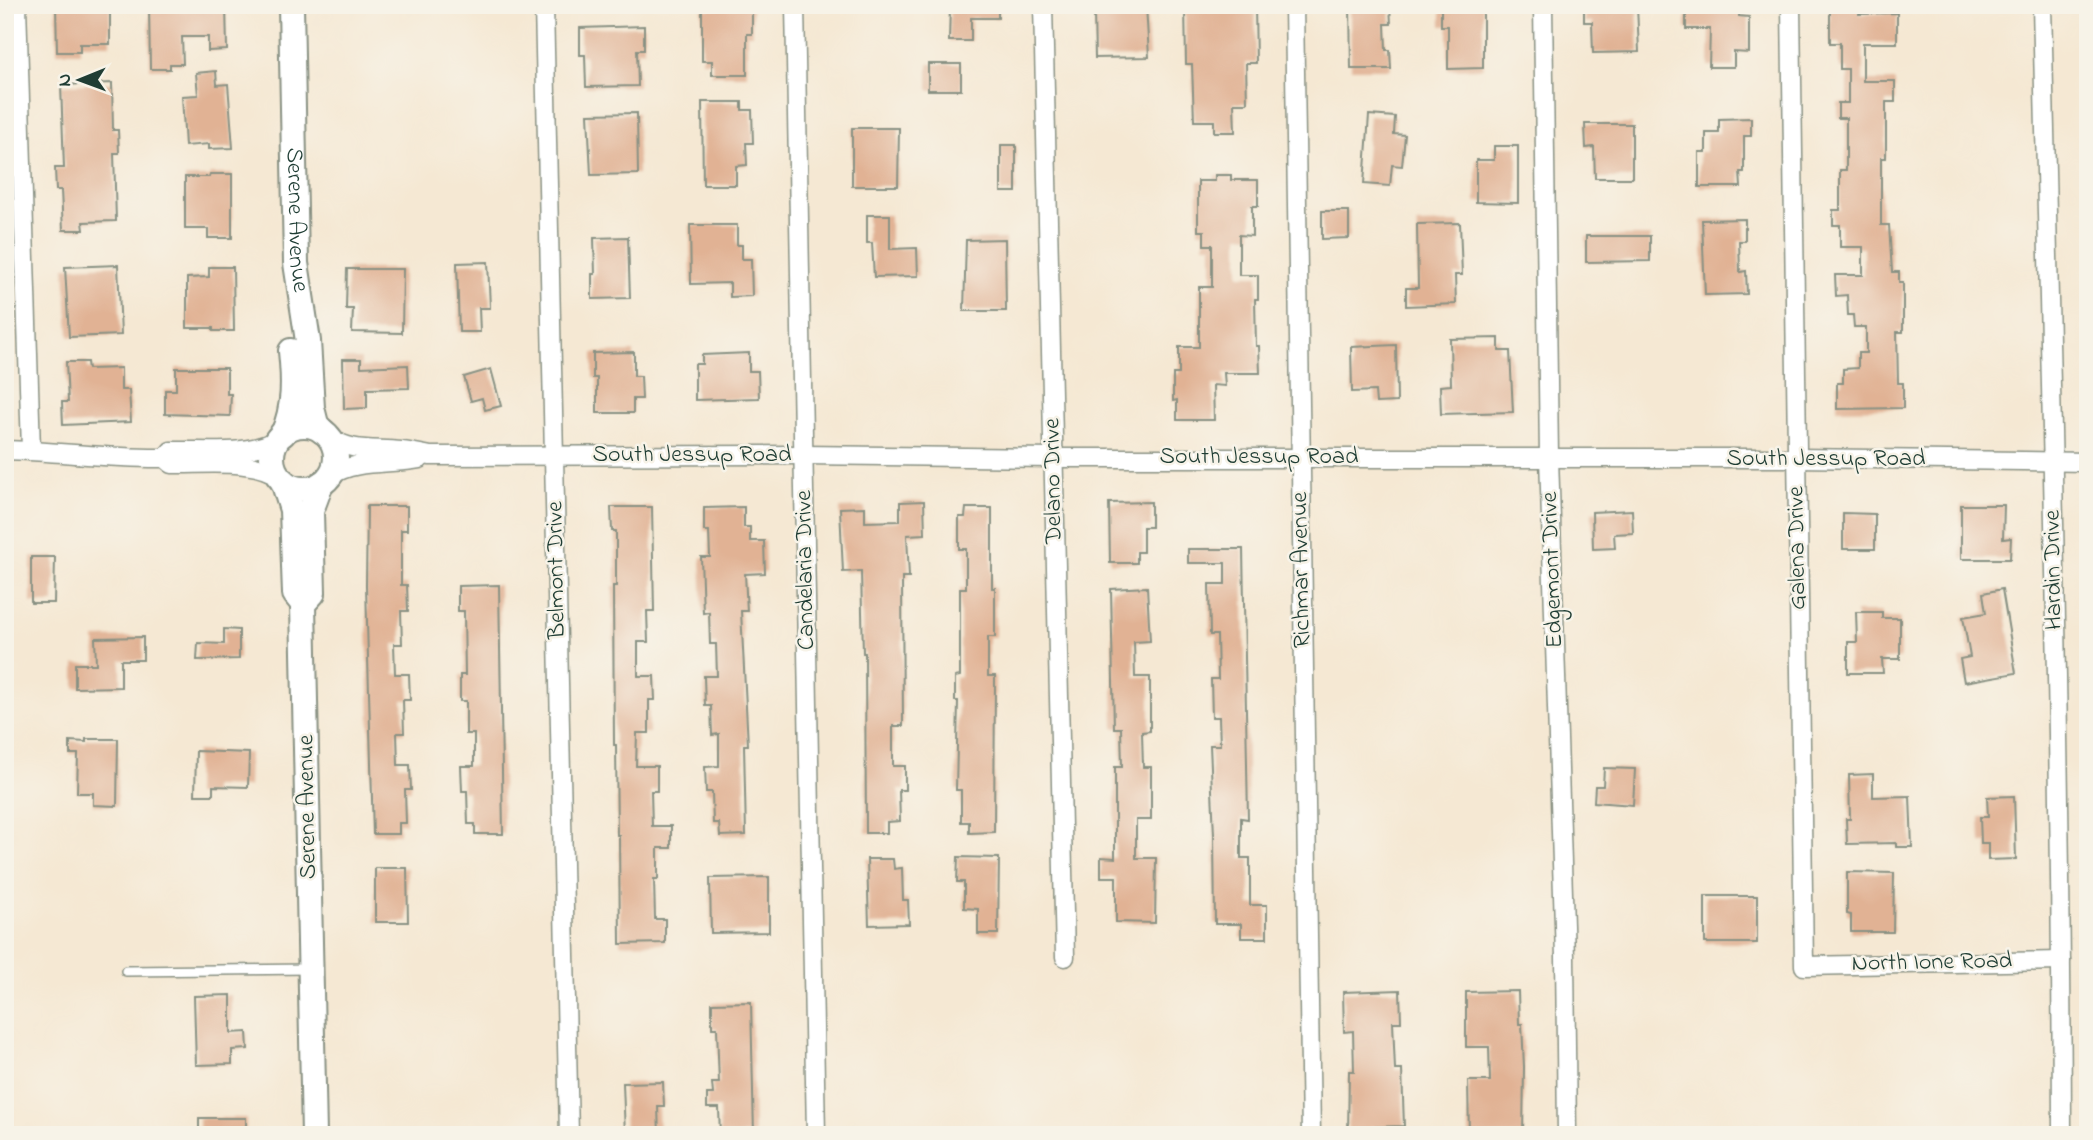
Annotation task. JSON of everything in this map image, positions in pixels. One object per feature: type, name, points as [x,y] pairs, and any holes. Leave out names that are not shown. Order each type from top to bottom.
[{"type":"street","points":[[17,5],[31,450]]},
{"type":"street","name":"Serene Avenue","points":[[291,5],[296,263],[308,341],[312,408],[316,424],[325,434]]},
{"type":"street","name":"Belmont Drive","points":[[544,5],[569,1135]]},
{"type":"street","name":"Candelaria Drive","points":[[795,5],[816,1135]]},
{"type":"street","name":"Delano Drive","points":[[1044,5],[1065,957]]},
{"type":"street","name":"Richmar Avenue","points":[[1294,5],[1311,1135]]},
{"type":"street","name":"Edgemont Drive","points":[[1543,5],[1549,457],[1565,957],[1567,1135]]},
{"type":"street","name":"Galena Drive","points":[[1791,5],[1804,966]]},
{"type":"street","name":"Hardin Drive","points":[[2042,5],[2053,461],[2062,1135]]},
{"type":"street","points":[[296,263],[291,342],[294,384],[291,410],[272,456],[292,510],[295,594],[303,604]]},
{"type":"street","points":[[5,450],[164,458],[172,464],[252,466],[265,470],[295,488],[303,489],[325,480],[334,469],[336,453],[325,434],[303,426],[289,429],[267,446],[253,449],[171,451],[164,458]]},
{"type":"street","name":"South Jessup Road","points":[[325,434],[340,445],[352,448],[402,451],[430,456],[1549,457],[2088,462]]},
{"type":"street","name":"South Jessup Road","points":[[325,480],[343,468],[401,463],[430,456]]},
{"type":"street","name":"Serene Avenue","points":[[314,1135],[303,604],[313,593],[310,521],[313,503],[325,480]]},
{"type":"street","name":"North Ione Road","points":[[1804,966],[2061,961]]},
{"type":"lane","points":[[125,971],[311,969]]},
{"type":"building","points":[[56,5],[110,5],[110,44],[80,44],[80,52],[57,52]]},
{"type":"building","points":[[149,5],[226,5],[227,50],[208,51],[208,37],[182,37],[183,64],[170,64],[170,69],[150,69]]},
{"type":"building","points":[[717,5],[752,5],[752,34],[747,34],[747,75],[712,75],[712,61],[702,61],[702,9],[717,9]]},
{"type":"building","points":[[950,5],[998,5],[998,18],[971,18],[971,41],[949,41]]},
{"type":"building","points":[[1101,5],[1146,5],[1149,57],[1095,58],[1094,12],[1101,12]]},
{"type":"building","points":[[1185,5],[1255,5],[1256,63],[1246,63],[1247,103],[1234,103],[1235,132],[1214,132],[1214,121],[1194,121],[1192,64],[1186,64]]},
{"type":"building","points":[[1350,5],[1390,5],[1391,24],[1385,24],[1386,50],[1390,50],[1391,69],[1351,69]]},
{"type":"building","points":[[1441,5],[1483,5],[1483,68],[1448,69],[1448,26],[1441,26]]},
{"type":"building","points":[[1637,5],[1639,52],[1593,53],[1592,22],[1584,22],[1584,6]]},
{"type":"building","points":[[1686,5],[1739,5],[1739,16],[1749,17],[1749,53],[1734,52],[1734,67],[1709,67],[1710,29],[1686,29]]},
{"type":"building","points":[[1830,5],[1859,5],[1859,14],[1897,13],[1897,43],[1863,43],[1863,81],[1895,81],[1895,102],[1886,102],[1886,158],[1881,158],[1881,225],[1889,225],[1892,272],[1899,272],[1899,283],[1903,283],[1903,332],[1897,332],[1898,383],[1903,383],[1903,408],[1837,409],[1837,383],[1843,383],[1843,369],[1858,368],[1858,353],[1866,353],[1866,327],[1854,327],[1853,315],[1848,315],[1847,295],[1836,296],[1835,275],[1863,275],[1863,247],[1840,247],[1840,225],[1833,225],[1833,210],[1840,210],[1840,170],[1846,170],[1846,118],[1838,118],[1838,103],[1848,103],[1848,69],[1840,69],[1840,43],[1830,43]]},
{"type":"building","points":[[644,26],[644,50],[637,50],[638,86],[586,87],[585,55],[580,55],[580,28]]},
{"type":"building","points":[[928,64],[961,64],[961,90],[928,90]]},
{"type":"building","points":[[216,71],[217,85],[228,84],[233,148],[209,149],[209,144],[185,146],[182,96],[198,95],[196,73]]},
{"type":"building","points":[[112,83],[113,130],[118,130],[119,153],[114,153],[116,221],[83,222],[84,230],[63,230],[61,190],[56,190],[55,168],[64,168],[61,85]]},
{"type":"building","points":[[702,102],[742,102],[742,110],[752,110],[753,143],[746,143],[747,165],[736,166],[736,185],[703,185]]},
{"type":"building","points":[[637,113],[638,174],[591,175],[588,114]]},
{"type":"building","points":[[1369,115],[1395,117],[1394,134],[1405,135],[1402,166],[1392,165],[1390,186],[1364,184]]},
{"type":"building","points":[[1751,118],[1751,136],[1744,136],[1744,172],[1740,172],[1741,187],[1699,187],[1699,152],[1706,152],[1706,133],[1719,133],[1719,119]]},
{"type":"building","points":[[1585,124],[1632,124],[1632,178],[1595,178],[1594,147],[1586,148]]},
{"type":"building","points":[[852,128],[899,128],[898,186],[852,186]]},
{"type":"building","points":[[1001,145],[1016,145],[1016,192],[1001,192]]},
{"type":"building","points":[[1494,146],[1518,146],[1518,203],[1476,202],[1476,160],[1494,160]]},
{"type":"building","points":[[210,174],[232,174],[232,238],[208,238],[208,229],[185,229],[185,177],[209,177]]},
{"type":"building","points":[[1215,175],[1231,175],[1231,180],[1258,180],[1258,206],[1252,206],[1252,236],[1239,235],[1239,275],[1258,275],[1258,299],[1255,299],[1256,346],[1259,346],[1260,373],[1224,373],[1225,386],[1213,385],[1214,420],[1177,420],[1177,400],[1173,401],[1173,374],[1179,374],[1179,347],[1199,347],[1199,287],[1212,287],[1212,245],[1204,245],[1204,231],[1198,231],[1198,181],[1215,181]]},
{"type":"building","points":[[1322,211],[1349,211],[1349,238],[1322,239]]},
{"type":"building","points":[[867,215],[890,215],[890,249],[917,248],[918,276],[874,277],[872,243],[867,243]]},
{"type":"building","points":[[1745,219],[1745,241],[1739,241],[1740,272],[1746,271],[1747,294],[1705,295],[1702,220]]},
{"type":"building","points":[[1460,223],[1462,275],[1455,275],[1456,304],[1406,306],[1406,288],[1418,288],[1417,224]]},
{"type":"building","points":[[690,225],[737,225],[737,245],[742,245],[742,259],[751,259],[752,296],[730,297],[730,283],[691,284]]},
{"type":"building","points":[[1586,236],[1650,236],[1650,261],[1586,262]]},
{"type":"building","points":[[628,237],[630,298],[592,299],[592,274],[595,274],[594,238]]},
{"type":"building","points":[[1005,239],[1006,311],[964,311],[966,240]]},
{"type":"building","points":[[488,262],[490,308],[479,308],[480,332],[459,332],[457,263]]},
{"type":"building","points":[[118,265],[121,335],[69,337],[65,267]]},
{"type":"building","points":[[209,267],[233,267],[234,331],[187,328],[187,278],[209,277]]},
{"type":"building","points":[[347,269],[403,269],[402,333],[352,332],[353,309],[346,309]]},
{"type":"building","points":[[1499,338],[1499,351],[1510,351],[1513,412],[1441,414],[1440,386],[1451,385],[1450,339]]},
{"type":"building","points":[[1396,345],[1397,402],[1376,403],[1375,391],[1352,392],[1351,347]]},
{"type":"building","points":[[634,352],[634,376],[641,376],[642,399],[633,399],[633,413],[597,413],[597,378],[593,378],[593,353]]},
{"type":"building","points":[[749,353],[749,371],[758,371],[759,398],[695,400],[695,364],[702,364],[702,355]]},
{"type":"building","points":[[343,359],[361,359],[361,367],[408,365],[409,388],[367,389],[367,408],[344,409]]},
{"type":"building","points":[[66,362],[87,362],[88,369],[121,368],[121,390],[129,390],[131,422],[63,425],[62,402],[68,402]]},
{"type":"building","points":[[176,368],[227,368],[227,394],[231,394],[230,416],[165,414],[165,390],[176,390]]},
{"type":"building","points":[[491,369],[501,406],[485,410],[482,398],[471,401],[464,377]]},
{"type":"building","points":[[924,501],[925,534],[907,535],[909,577],[902,577],[903,726],[893,726],[893,766],[905,766],[905,790],[899,790],[900,821],[887,822],[887,833],[866,833],[865,653],[861,571],[843,572],[840,508],[865,507],[865,522],[900,521],[900,502]]},
{"type":"building","points":[[1151,502],[1151,527],[1143,527],[1143,552],[1137,552],[1137,563],[1110,563],[1109,503]]},
{"type":"building","points":[[1961,505],[2004,505],[2003,539],[2011,538],[2010,559],[1961,559]]},
{"type":"building","points":[[367,506],[407,506],[407,530],[401,530],[401,585],[407,585],[408,611],[401,611],[402,644],[394,644],[395,674],[409,674],[410,700],[403,700],[404,733],[397,733],[398,765],[410,765],[411,790],[405,790],[406,823],[399,823],[399,834],[373,834],[366,586]]},
{"type":"building","points":[[611,507],[652,507],[654,611],[647,611],[648,642],[638,642],[638,676],[654,676],[655,700],[649,700],[649,733],[637,733],[636,766],[657,766],[657,791],[651,791],[652,826],[671,826],[671,848],[658,848],[658,879],[654,879],[655,919],[665,919],[665,943],[620,944],[619,835],[614,745],[613,586],[616,586],[616,531],[612,531]]},
{"type":"building","points":[[744,507],[744,527],[750,527],[750,541],[764,541],[765,573],[745,574],[747,611],[741,611],[748,745],[744,745],[746,835],[720,836],[719,823],[713,823],[712,792],[706,792],[705,767],[719,766],[719,734],[712,735],[711,706],[705,706],[704,676],[717,676],[716,644],[710,644],[709,612],[703,613],[701,557],[710,557],[709,531],[704,531],[704,508]]},
{"type":"building","points":[[966,508],[992,508],[995,637],[988,637],[988,676],[995,676],[994,832],[969,833],[969,822],[961,822],[961,790],[956,790],[958,701],[955,701],[955,677],[960,676],[960,588],[966,588],[966,549],[959,549],[959,517],[965,517]]},
{"type":"building","points":[[1632,510],[1633,533],[1614,534],[1615,548],[1593,549],[1592,512]]},
{"type":"building","points":[[1843,513],[1875,514],[1875,549],[1843,549]]},
{"type":"building","points":[[1188,549],[1243,549],[1248,819],[1241,818],[1241,858],[1250,858],[1250,905],[1267,905],[1267,938],[1241,938],[1241,924],[1215,924],[1210,745],[1220,745],[1219,717],[1212,717],[1211,679],[1218,679],[1217,635],[1210,635],[1209,584],[1225,584],[1225,563],[1188,563]]},
{"type":"building","points":[[31,557],[55,557],[54,603],[31,603]]},
{"type":"building","points":[[499,585],[503,834],[475,834],[475,824],[468,824],[467,791],[462,791],[461,766],[474,766],[474,734],[466,734],[466,701],[460,701],[460,675],[465,675],[464,611],[458,611],[458,586]]},
{"type":"building","points":[[1147,587],[1150,641],[1134,642],[1135,677],[1150,677],[1150,731],[1142,732],[1143,767],[1151,767],[1151,820],[1136,820],[1136,858],[1156,858],[1155,923],[1116,922],[1116,877],[1101,877],[1101,857],[1115,858],[1115,767],[1122,767],[1121,728],[1114,728],[1111,589]]},
{"type":"building","points":[[2002,589],[2016,673],[1964,682],[1960,659],[1970,657],[1963,617],[1986,613],[1983,593]]},
{"type":"building","points":[[1856,612],[1882,612],[1882,618],[1900,618],[1900,659],[1882,659],[1883,673],[1848,673],[1848,642],[1857,642]]},
{"type":"building","points":[[224,629],[239,630],[239,659],[197,660],[198,643],[224,644]]},
{"type":"building","points":[[143,637],[143,660],[121,660],[121,687],[75,688],[75,664],[96,664],[95,638]]},
{"type":"building","points":[[86,739],[118,739],[117,806],[93,805],[93,793],[77,793],[78,754],[70,754],[70,741],[86,742]]},
{"type":"building","points":[[196,751],[249,753],[248,787],[213,786],[213,795],[195,795]]},
{"type":"building","points":[[1604,768],[1635,769],[1633,805],[1594,802],[1595,786],[1603,786]]},
{"type":"building","points":[[1873,774],[1873,797],[1910,796],[1912,847],[1896,847],[1896,843],[1847,844],[1846,819],[1850,819],[1849,775]]},
{"type":"building","points":[[2014,796],[2016,859],[1988,860],[1988,843],[1981,843],[1980,817],[1988,817],[1987,797]]},
{"type":"building","points":[[958,857],[999,858],[998,934],[978,934],[978,909],[964,908],[964,882],[957,882]]},
{"type":"building","points":[[867,859],[893,859],[894,869],[902,868],[903,900],[908,900],[909,924],[869,925]]},
{"type":"building","points":[[375,868],[407,868],[408,922],[375,922]]},
{"type":"building","points":[[1847,872],[1894,873],[1893,932],[1851,932],[1851,915],[1847,914]]},
{"type":"building","points":[[769,877],[769,932],[711,933],[710,878]]},
{"type":"building","points":[[1705,896],[1757,896],[1757,943],[1705,943]]},
{"type":"building","points":[[1400,990],[1401,1022],[1393,1022],[1395,1070],[1402,1070],[1404,1126],[1370,1127],[1370,1135],[1348,1135],[1349,1071],[1354,1071],[1353,1031],[1344,1032],[1343,992]]},
{"type":"building","points":[[1518,991],[1524,1067],[1523,1135],[1469,1135],[1468,1081],[1490,1081],[1489,1047],[1466,1047],[1466,992]]},
{"type":"building","points":[[231,995],[231,1033],[247,1032],[248,1049],[232,1050],[232,1064],[196,1065],[194,996]]},
{"type":"building","points":[[751,1002],[754,1135],[720,1135],[719,1108],[707,1108],[707,1094],[713,1094],[712,1083],[719,1083],[717,1028],[712,1028],[712,1003]]},
{"type":"building","points":[[663,1082],[664,1106],[658,1106],[659,1135],[625,1135],[623,1083]]},
{"type":"building","points":[[199,1118],[246,1118],[246,1135],[199,1135]]}]
